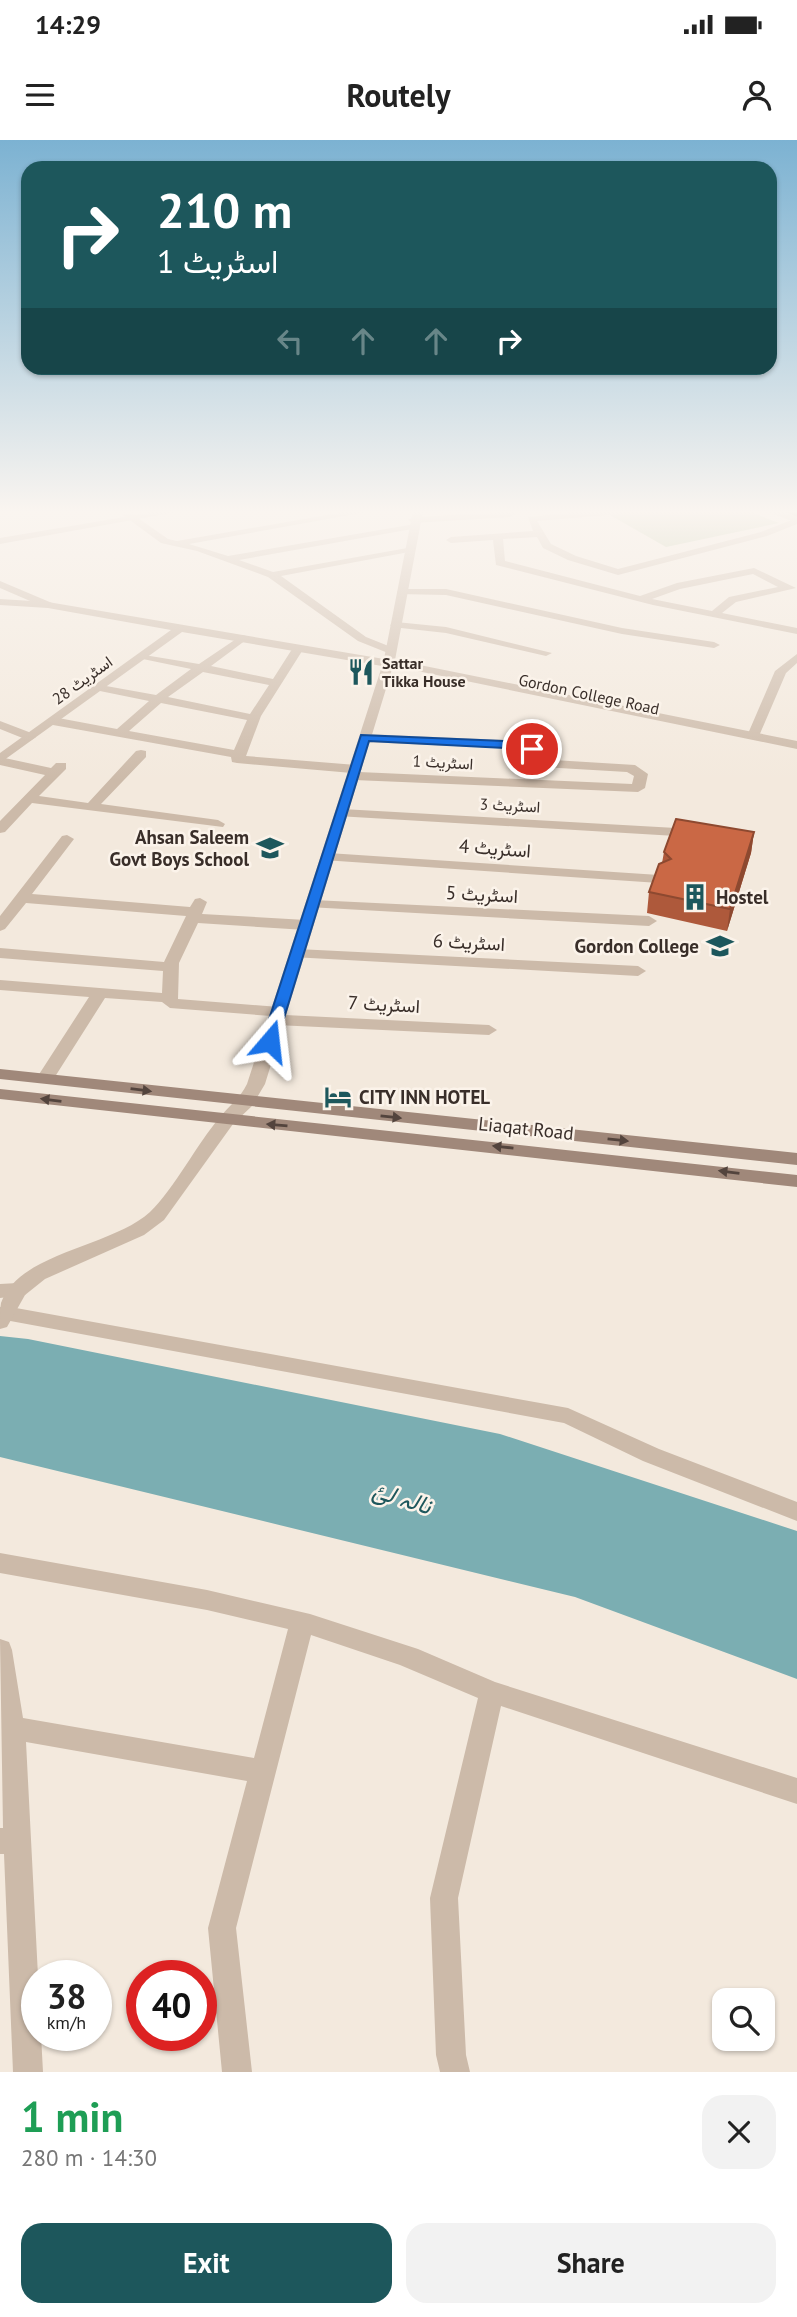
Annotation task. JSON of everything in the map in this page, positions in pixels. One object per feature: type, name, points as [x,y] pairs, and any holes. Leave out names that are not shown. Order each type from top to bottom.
[{"type":"main road","name":"Liaqat Road","points":[[0,1074],[797,1159]]},
{"type":"main road","name":"Liaqat Road","points":[[0,1094],[797,1181]]},
{"type":"street","points":[[39,601],[48,605]]},
{"type":"street","points":[[309,601],[362,639],[385,661]]},
{"type":"street","points":[[400,601],[355,772],[256,1084],[246,1102],[227,1120],[157,1216],[137,1230],[38,1274],[9,1291],[2,1317],[568,1416],[651,1455],[797,1512]]},
{"type":"street","points":[[487,601],[622,631],[714,645]]},
{"type":"street","points":[[652,601],[797,631]]},
{"type":"street","points":[[714,614],[730,601]]},
{"type":"street","points":[[0,602],[48,605],[385,661]]},
{"type":"street","points":[[396,625],[446,630],[546,653]]},
{"type":"street","name":"اسٹریٹ 28","points":[[0,760],[182,627]]},
{"type":"street","points":[[120,733],[158,699],[242,638]]},
{"type":"street","points":[[298,648],[254,718],[237,759],[355,772]]},
{"type":"street","points":[[142,656],[276,682]]},
{"type":"street","points":[[753,736],[781,671],[797,657]]},
{"type":"street","name":"Gordon College Road","points":[[385,661],[797,745]]},
{"type":"street","name":"Gordon College Road","points":[[385,661],[797,754]]},
{"type":"street","points":[[99,687],[254,718]]},
{"type":"street","points":[[53,721],[240,755]]},
{"type":"street","points":[[0,725],[30,737]]},
{"type":"street","name":"اسٹریٹ 1","points":[[355,772],[638,788],[642,774],[629,768],[530,763],[532,749],[527,746],[365,738]]},
{"type":"street","points":[[92,806],[141,754]]},
{"type":"street","points":[[0,760],[58,769],[0,829]]},
{"type":"street","points":[[30,799],[218,824]]},
{"type":"street","name":"اسٹریٹ 3","points":[[342,813],[676,832]]},
{"type":"street","points":[[0,926],[67,839]]},
{"type":"street","name":"اسٹریٹ 4","points":[[328,857],[659,878]]},
{"type":"street","points":[[24,898],[196,910],[306,925]]},
{"type":"street","name":"اسٹریٹ 5","points":[[313,904],[649,921]]},
{"type":"street","points":[[170,998],[171,967],[196,910]]},
{"type":"street","points":[[0,953],[171,967]]},
{"type":"street","name":"اسٹریٹ 6","points":[[297,954],[639,971]]},
{"type":"street","name":"اسٹریٹ 7","points":[[0,985],[170,998],[170,1003],[278,1016],[489,1030]]},
{"type":"street","points":[[45,1079],[99,994]]},
{"type":"street","points":[[0,1563],[187,1596],[302,1624],[407,1656],[492,1692],[797,1791]]},
{"type":"street","points":[[237,2072],[222,1928],[261,1771],[302,1624]]},
{"type":"street","points":[[0,1650],[12,1728],[10,1840],[28,2072]]},
{"type":"street","points":[[455,2072],[451,2055],[444,1898],[492,1692]]},
{"type":"street","points":[[12,1728],[261,1771]]},
{"type":"water","name":"نالہ لئ","points":[[0,1336],[28,1339],[500,1434],[797,1531],[797,1679],[575,1597],[0,1457]]},
{"type":"building","name":"Hostel","points":[[676,819],[754,832],[730,909],[649,892],[659,864],[671,859],[664,852]]},
{"type":"place","name":"Sattar Tikka House","points":[[361,672]]},
{"type":"place","name":"Ahsan Saleem Govt Boys School","points":[[270,848]]},
{"type":"place","name":"Hostel","points":[[695,897]]},
{"type":"place","name":"Gordon College","points":[[720,946]]},
{"type":"place","name":"CITY INN HOTEL","points":[[338,1097]]},
{"type":"route","points":[[270,1041],[365,738],[527,746],[532,749]]}]
